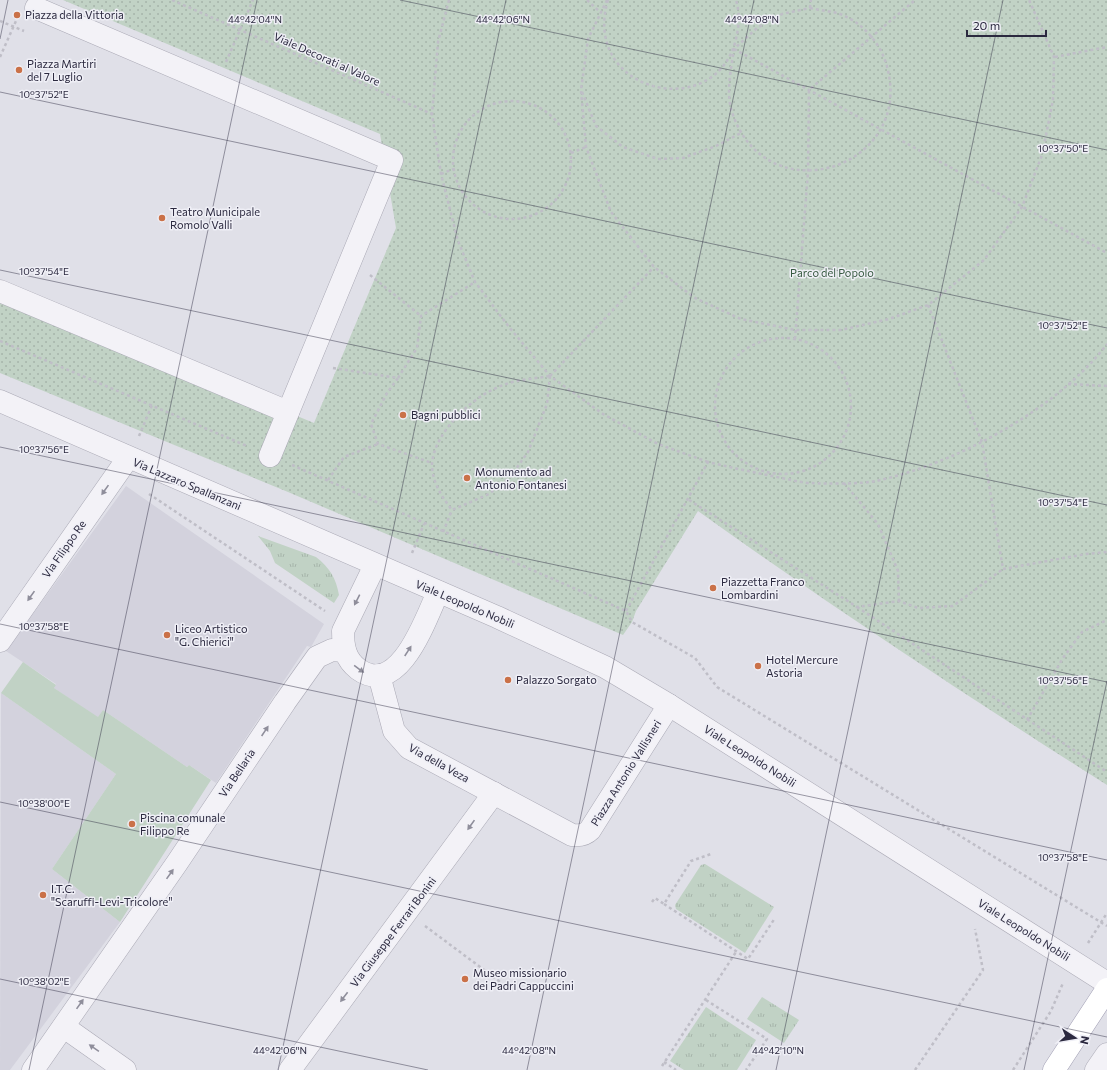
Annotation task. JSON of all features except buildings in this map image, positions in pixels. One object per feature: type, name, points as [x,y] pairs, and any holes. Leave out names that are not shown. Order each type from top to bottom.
[{"type":"main road","points":[[1054,1070],[1107,989]]},
{"type":"street","points":[[36,8],[392,160],[270,456]]},
{"type":"street","points":[[0,291],[288,412]]},
{"type":"street","name":"Via Lazzaro Spallanzani","points":[[0,401],[375,565]]},
{"type":"street","name":"Via Filippo Re","points":[[0,641],[128,458]]},
{"type":"street","points":[[375,565],[343,631],[345,652],[351,663],[363,672],[379,675],[394,668],[410,650],[438,592]]},
{"type":"street","name":"Viale Leopoldo Nobili","points":[[375,565],[600,664],[669,705],[1107,983]]},
{"type":"street","name":"Via Bellaria","points":[[33,1070],[177,863],[284,702],[317,657],[332,650],[345,652]]},
{"type":"street","name":"Via della Veza","points":[[379,675],[394,731],[404,743],[409,748],[494,793]]},
{"type":"street","name":"Piazza Antonio Vallisneri","points":[[494,793],[572,836],[586,834],[669,705]]},
{"type":"street","name":"Via Giuseppe Ferrari Bonini","points":[[290,1070],[494,793]]},
{"type":"street","points":[[64,1027],[125,1070]]},
{"type":"street","points":[[1096,1070],[1107,1054]]},
{"type":"path","name":"Viale Decorati al Valore","points":[[172,0],[432,114]]},
{"type":"path","points":[[224,66],[253,0]]},
{"type":"path","points":[[449,0],[438,42],[432,114],[441,174],[458,241],[474,282],[550,376],[603,414],[658,444],[708,462],[812,484],[875,482],[926,466],[982,442],[1034,412],[1068,384],[1099,355],[1107,344]]},
{"type":"path","points":[[587,0],[601,13]]},
{"type":"path","points":[[607,0],[588,39],[581,90],[586,147],[611,212],[654,267],[695,298],[741,319],[795,330],[841,330],[889,319],[928,305],[984,260],[1022,207],[1042,155],[1054,100],[1054,58],[1029,0]]},
{"type":"path","points":[[607,0],[604,13],[605,35],[612,55],[626,72],[643,84],[664,90],[686,89],[706,81],[722,67],[734,49],[757,28],[782,14],[810,8],[838,13],[862,28],[873,37],[883,54],[890,76],[890,103],[881,130],[865,149],[844,164],[808,172],[775,163],[756,151],[742,133],[732,114],[729,92],[734,49],[739,25],[736,0]]},
{"type":"path","points":[[810,8],[811,0]]},
{"type":"path","points":[[795,339],[808,172],[809,90],[915,0]]},
{"type":"path","points":[[0,57],[16,20]]},
{"type":"path","points":[[1054,58],[1107,47]]},
{"type":"path","points":[[734,49],[1107,252]]},
{"type":"path","points":[[581,90],[596,126],[623,147],[658,159],[683,158],[716,146],[742,133]]},
{"type":"path","points":[[504,100],[523,101],[541,107],[556,119],[566,135],[571,153],[570,173],[562,192],[548,207],[530,217],[509,219],[490,215],[484,212],[472,204],[459,188],[453,169],[453,150],[459,132],[470,117],[486,106],[504,100]]},
{"type":"path","points":[[571,153],[586,147]]},
{"type":"path","points":[[441,174],[453,169]]},
{"type":"path","points":[[350,259],[421,316]]},
{"type":"path","points":[[452,510],[440,494],[434,478],[432,463],[438,440],[455,418],[493,389],[518,381],[550,376],[654,267]]},
{"type":"path","points":[[378,444],[371,424],[387,392],[398,378],[416,348],[421,316],[474,282]]},
{"type":"path","points":[[928,305],[982,442],[1003,569]]},
{"type":"path","points":[[770,339],[795,339],[810,343],[827,353],[840,369],[849,387],[851,407],[848,427],[838,445],[824,460],[806,470],[786,474],[766,472],[748,464],[732,451],[721,434],[716,414],[716,394],[723,375],[734,358],[751,346],[770,339]]},
{"type":"path","points":[[0,341],[152,405],[138,439]]},
{"type":"path","points":[[307,364],[398,378]]},
{"type":"path","points":[[443,532],[452,510],[488,494],[511,476],[528,452],[547,404],[550,376]]},
{"type":"path","points":[[1068,384],[1107,386]]},
{"type":"path","points":[[328,480],[344,457],[378,444],[432,463]]},
{"type":"path","points":[[626,611],[689,500],[708,462]]},
{"type":"path","points":[[843,482],[878,524],[898,572],[899,601]]},
{"type":"path","points":[[143,491],[328,614]]},
{"type":"path","points":[[689,500],[857,607],[1107,772]]},
{"type":"path","points":[[402,576],[424,524],[626,611],[632,622],[695,658],[716,687],[1107,926]]},
{"type":"path","points":[[857,607],[899,601],[918,608],[953,606],[1003,569],[1086,554],[1107,552]]},
{"type":"path","points":[[1027,720],[1063,658],[1082,632],[1107,620]]},
{"type":"path","points":[[664,904],[691,861],[711,854]]},
{"type":"path","points":[[652,902],[654,898],[748,959],[775,918]]},
{"type":"path","points":[[1013,1070],[1051,1011],[1061,987],[1107,913]]},
{"type":"path","points":[[423,924],[499,981],[501,976]]},
{"type":"path","points":[[915,1070],[983,970],[974,924]]},
{"type":"path","points":[[662,1066],[736,952]]},
{"type":"path","points":[[706,1000],[767,1039],[746,1070]]},
{"type":"path","points":[[664,1062],[676,1070]]},
{"type":"shaded area","name":"Liceo Artistico \"G. Chierici\"","points":[[126,486],[324,624],[311,647],[307,646],[216,783],[189,765],[187,767],[103,710],[98,718],[54,688],[56,684],[6,651]]},
{"type":"shaded area","name":"I.T.C. \"Scaruffi-Levi-Tricolore\"","points":[[1,693],[116,774],[52,869],[120,922],[10,1070],[0,1070]]},
{"type":"green space","name":"Parco del Popolo","points":[[63,0],[1107,0],[1107,785],[1003,719],[901,651],[698,511],[636,611],[632,622],[623,635],[288,492],[0,373],[0,293],[314,423],[396,228],[380,134]]},
{"type":"green space","points":[[258,536],[316,557],[321,561],[329,569],[336,583],[339,595],[334,603],[275,563],[270,551]]},
{"type":"green space","name":"Piscina comunale Filippo Re","points":[[23,662],[56,685],[54,688],[98,717],[103,710],[187,767],[189,765],[211,780],[120,922],[52,869],[116,774],[1,693]]},
{"type":"green space","points":[[705,864],[774,907],[745,953],[676,909],[675,905],[701,865]]},
{"type":"green space","points":[[762,997],[799,1020],[784,1043],[747,1019]]},
{"type":"green space","points":[[706,1007],[756,1040],[737,1070],[684,1070],[670,1061]]},
{"type":"place","name":"Piazza della Vittoria","points":[[17,15]]},
{"type":"place","name":"Piazza Martiri del 7 Luglio","points":[[19,70]]},
{"type":"place","name":"Teatro Municipale Romolo Valli","points":[[162,218]]},
{"type":"place","name":"Bagni pubblici","points":[[403,415]]},
{"type":"place","name":"Monumento ad Antonio Fontanesi","points":[[467,478]]},
{"type":"place","name":"Piazzetta Franco Lombardini","points":[[713,588]]},
{"type":"place","name":"Liceo Artistico \"G. Chierici\"","points":[[167,635]]},
{"type":"place","name":"Hotel Mercure Astoria","points":[[758,666]]},
{"type":"place","name":"Palazzo Sorgato","points":[[508,680]]},
{"type":"place","name":"Piscina comunale Filippo Re","points":[[132,824]]},
{"type":"place","name":"I.T.C. \"Scaruffi-Levi-Tricolore\"","points":[[43,895]]},
{"type":"place","name":"Museo missionario dei Padri Cappuccini","points":[[465,979]]}]
